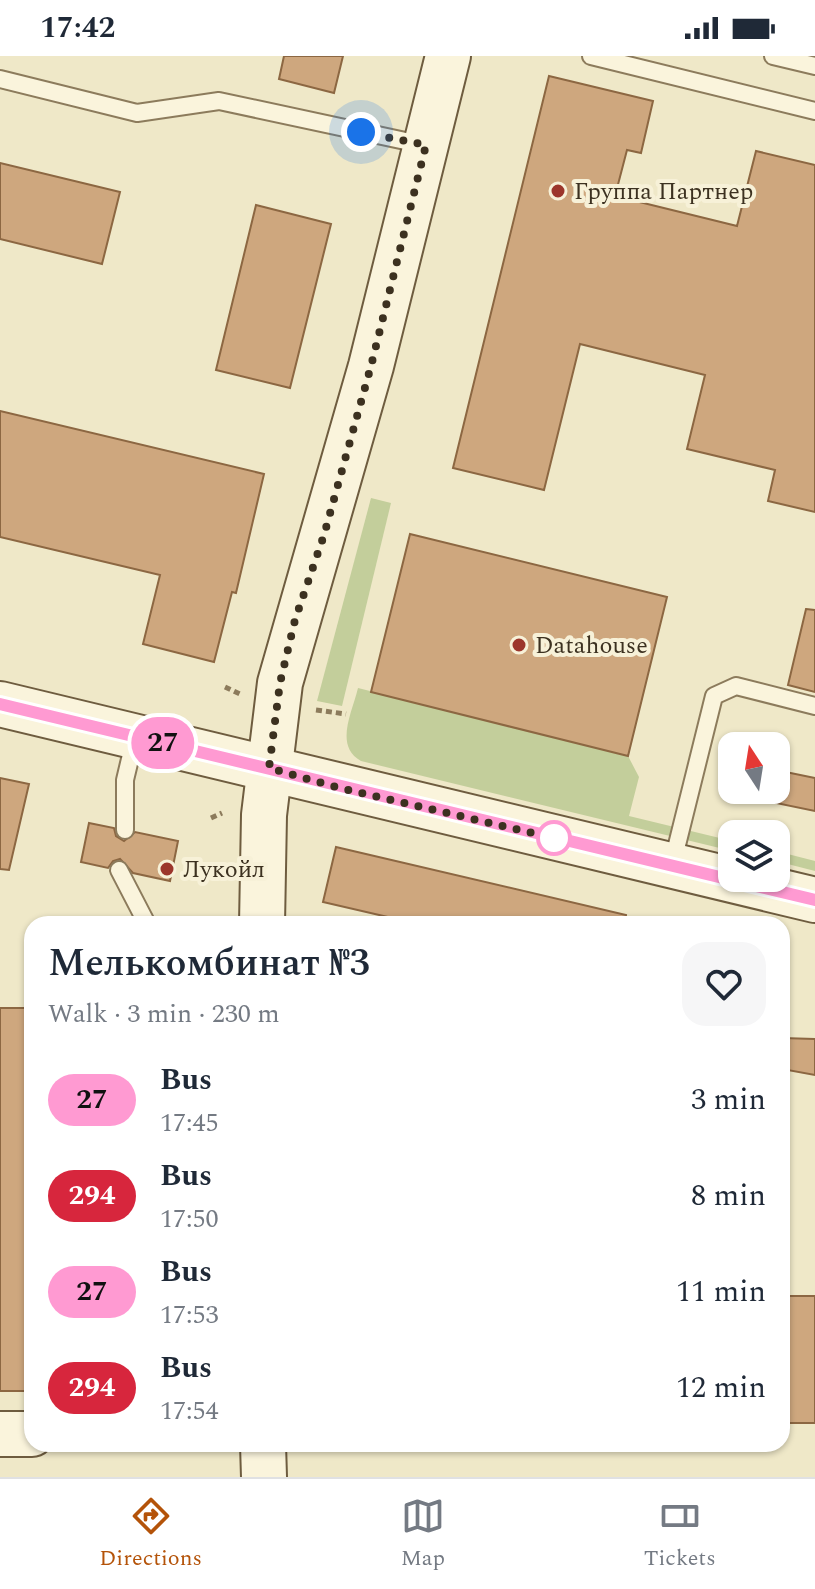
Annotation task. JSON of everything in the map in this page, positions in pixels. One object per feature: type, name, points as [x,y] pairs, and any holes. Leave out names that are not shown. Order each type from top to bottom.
[{"type":"street","points":[[262,916],[262,857],[280,683],[292,632],[371,366],[448,56]]},
{"type":"street","points":[[0,704],[815,900]]},
{"type":"street","points":[[0,1434],[24,1434]]},
{"type":"street","points":[[263,1452],[264,1477]]},
{"type":"lane","points":[[591,56],[815,111]]},
{"type":"lane","points":[[773,56],[815,66]]},
{"type":"lane","points":[[0,79],[137,113],[219,101],[426,145]]},
{"type":"lane","points":[[672,866],[714,696],[736,686],[815,706]]},
{"type":"lane","points":[[125,830],[125,780],[135,737]]},
{"type":"lane","points":[[119,870],[143,916]]},
{"type":"path","points":[[225,687],[243,696]]},
{"type":"path","points":[[316,710],[346,714]]},
{"type":"path","points":[[211,818],[222,813]]},
{"type":"green space","points":[[371,498],[391,503],[342,706],[317,701]]},
{"type":"green space","points":[[358,688],[628,756],[639,777],[629,816],[718,838],[718,848],[361,761],[348,747],[349,718]]},
{"type":"green space","points":[[790,855],[815,861],[815,871],[790,865]]},
{"type":"building","points":[[284,56],[343,56],[334,93],[279,79]]},
{"type":"building","points":[[549,76],[653,101],[641,153],[627,150],[615,196],[737,226],[756,151],[815,165],[815,512],[768,501],[775,470],[687,449],[705,375],[580,344],[544,490],[453,468]]},
{"type":"building","points":[[0,163],[120,192],[102,264],[0,239]]},
{"type":"building","points":[[256,205],[331,224],[290,388],[216,370]]},
{"type":"building","points":[[0,411],[264,474],[236,593],[232,592],[214,662],[143,644],[160,575],[0,537]]},
{"type":"building","name":"Datahouse","points":[[410,534],[667,597],[628,756],[371,692]]},
{"type":"building","points":[[806,609],[815,610],[815,692],[788,685]]},
{"type":"building","points":[[790,773],[815,778],[815,811],[781,804],[790,804]]},
{"type":"building","points":[[0,778],[29,784],[9,870],[0,869]]},
{"type":"building","points":[[89,823],[114,828],[116,836],[124,841],[135,832],[178,841],[170,881],[133,873],[120,859],[113,861],[108,868],[81,862]]},
{"type":"building","points":[[336,847],[626,915],[383,916],[323,902]]},
{"type":"building","points":[[0,1008],[24,1008],[24,1391],[0,1391]]},
{"type":"building","points":[[790,1038],[815,1039],[815,1075],[790,1070]]},
{"type":"building","points":[[790,1296],[815,1296],[815,1423],[790,1423]]},
{"type":"bus line","name":"27","points":[[0,704],[815,900]]},
{"type":"place","name":"Группа Партнер","points":[[558,191]]},
{"type":"place","name":"Datahouse","points":[[519,645]]},
{"type":"place","name":"Лукойл","points":[[167,869]]},
{"type":"route","points":[[361,132],[426,145],[371,366],[324,535],[295,620],[280,683],[269,768],[336,787],[554,838]]}]
